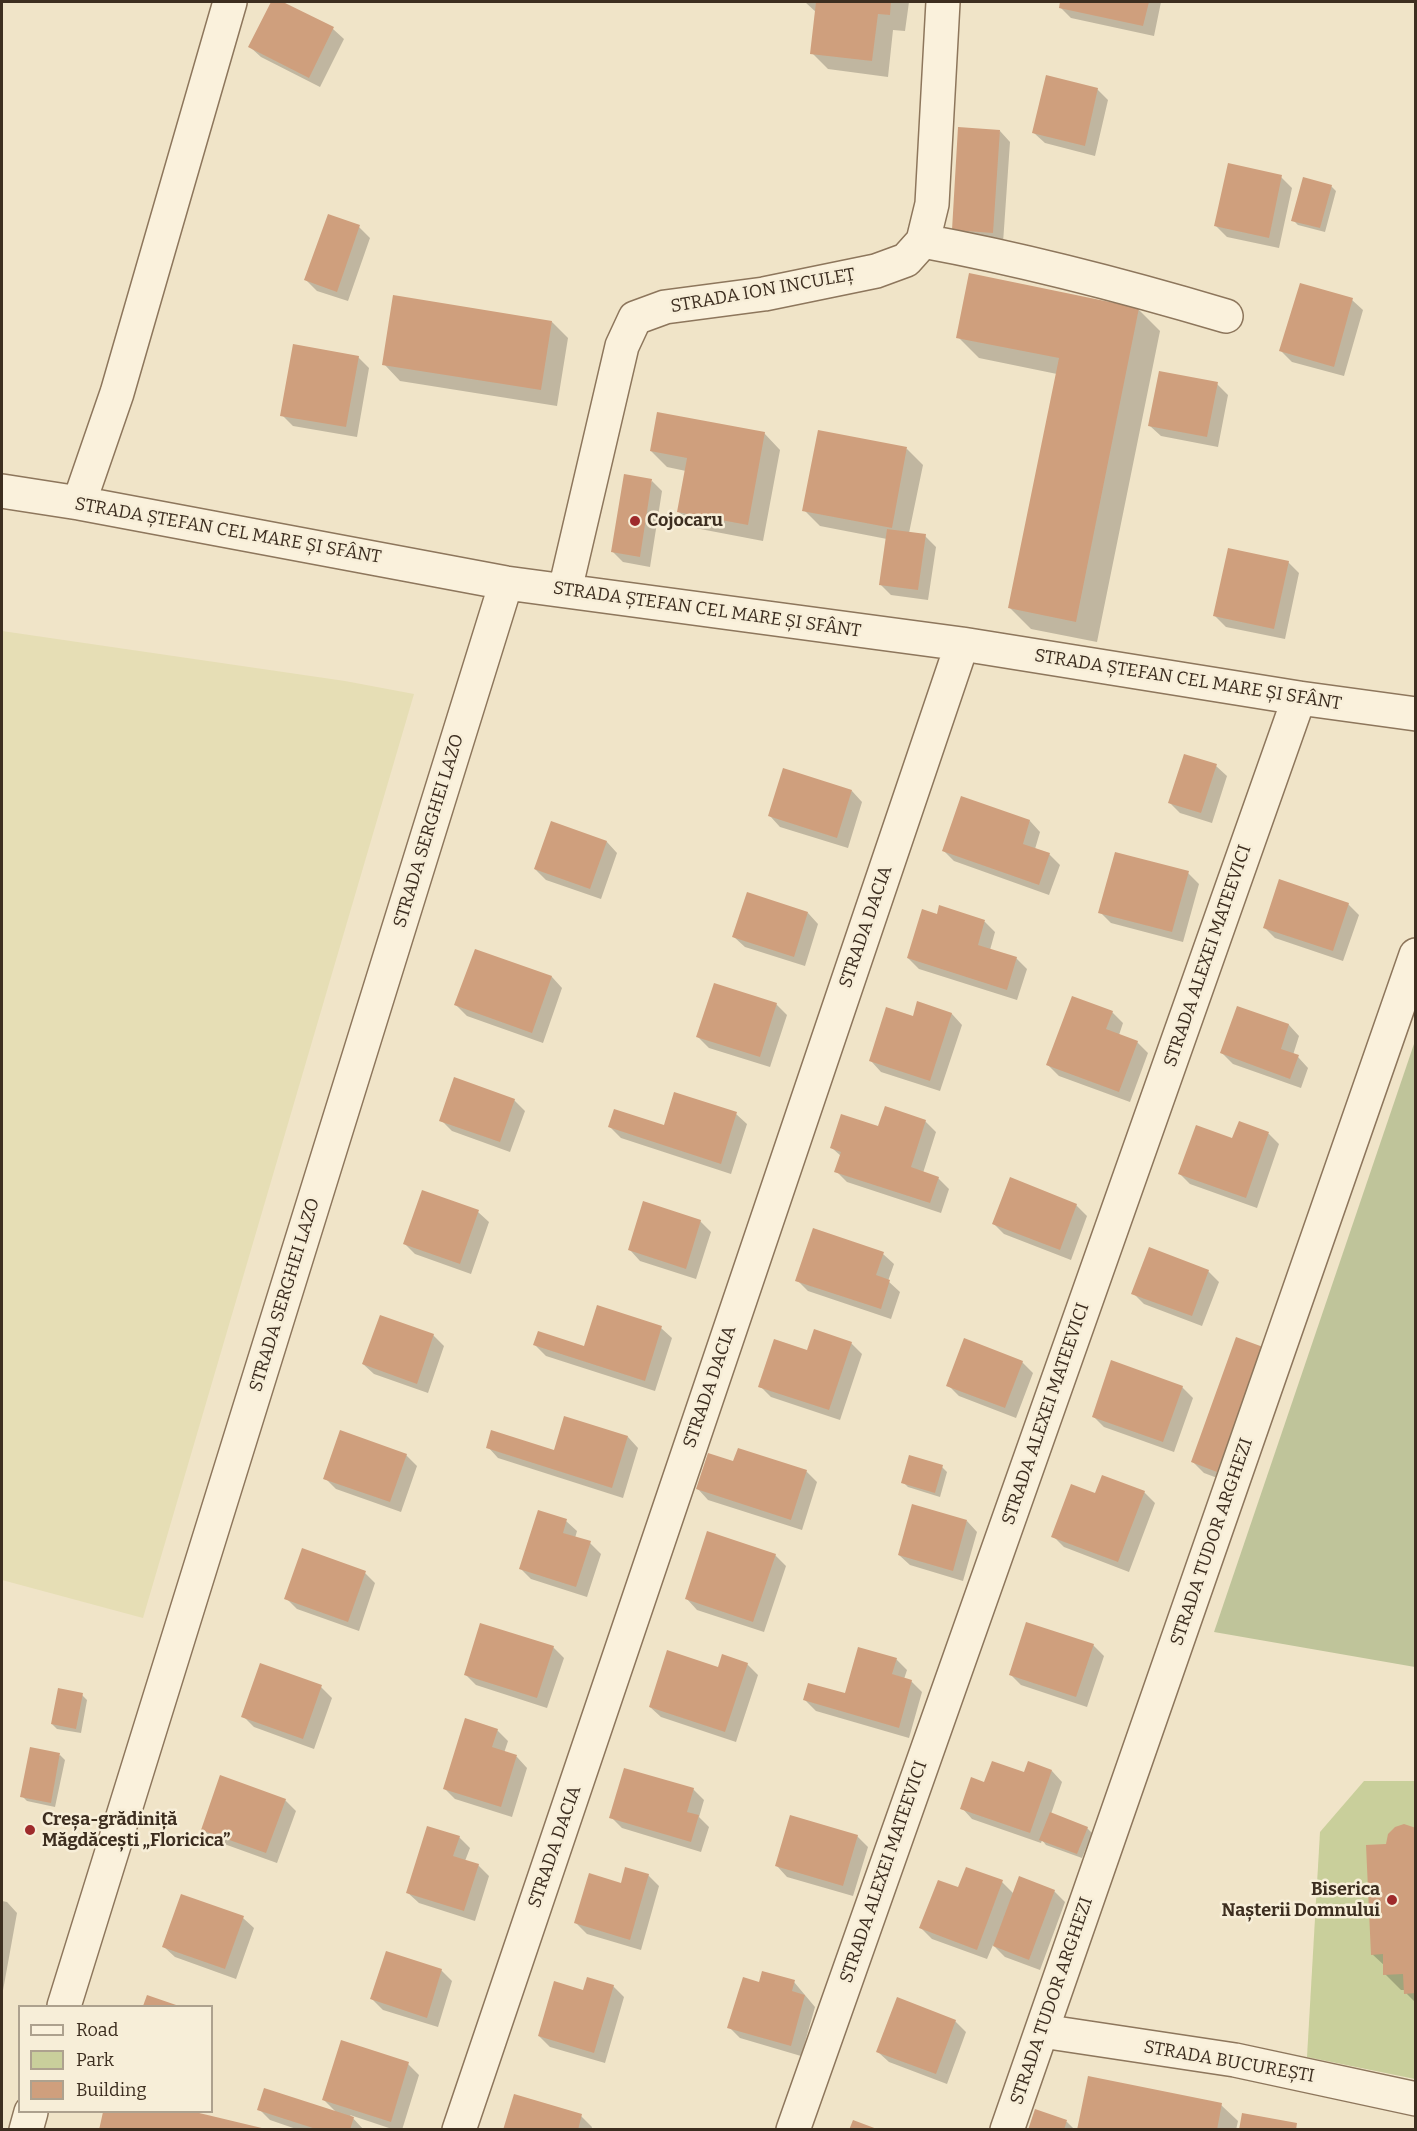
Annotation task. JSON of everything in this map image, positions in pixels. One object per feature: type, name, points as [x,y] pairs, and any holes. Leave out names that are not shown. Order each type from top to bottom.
[{"type":"street","points":[[79,503],[117,393],[230,2]]},
{"type":"street","points":[[943,2],[932,204],[923,241],[988,253],[1121,285],[1226,316]]},
{"type":"street","name":"STRADA ION INCULEȚ","points":[[566,590],[622,346],[635,318],[665,307],[764,294],[876,271],[906,260],[923,241]]},
{"type":"street","name":"STRADA ȘTEFAN CEL MARE ȘI SFÂNT","points":[[2,491],[79,503],[506,583],[962,644],[1299,698],[1416,714]]},
{"type":"street","name":"STRADA SERGHEI LAZO","points":[[65,2005],[506,583]]},
{"type":"street","name":"STRADA DACIA","points":[[459,2130],[962,644]]},
{"type":"street","name":"STRADA ALEXEI MATEEVICI","points":[[794,2130],[1299,698]]},
{"type":"street","name":"STRADA TUDOR ARGHEZI","points":[[1007,2130],[1416,955]]},
{"type":"street","name":"STRADA BUCUREȘTI","points":[[1042,2031],[1235,2060],[1416,2099]]},
{"type":"street","points":[[26,2130],[31,2113]]},
{"type":"shaded area","points":[[2,631],[345,681],[414,694],[143,1618],[2,1580]]},
{"type":"green space","points":[[1415,1041],[1415,1667],[1214,1632]]},
{"type":"green space","points":[[1364,1781],[1415,1781],[1415,2079],[1307,2057],[1320,1832]]},
{"type":"building","points":[[271,2],[283,2],[334,27],[309,78],[248,47]]},
{"type":"building","points":[[816,2],[891,2],[890,15],[878,14],[872,61],[810,54]]},
{"type":"building","points":[[1060,2],[1149,2],[1143,26],[1059,8]]},
{"type":"building","points":[[1046,75],[1098,88],[1085,146],[1032,133]]},
{"type":"building","points":[[958,127],[1000,130],[993,233],[952,230]]},
{"type":"building","points":[[1228,163],[1282,175],[1269,238],[1214,226]]},
{"type":"building","points":[[1303,177],[1332,185],[1320,228],[1291,221]]},
{"type":"building","points":[[328,214],[360,225],[337,292],[304,280]]},
{"type":"building","points":[[969,273],[1139,308],[1076,622],[1008,608],[1059,358],[956,338]]},
{"type":"building","points":[[1300,283],[1353,298],[1334,367],[1279,351]]},
{"type":"building","points":[[393,295],[552,321],[541,390],[382,365]]},
{"type":"building","points":[[293,344],[359,356],[346,427],[280,416]]},
{"type":"building","points":[[1159,371],[1218,382],[1207,437],[1148,426]]},
{"type":"building","points":[[657,412],[765,432],[748,525],[677,512],[687,458],[650,451]]},
{"type":"building","points":[[818,430],[907,447],[892,528],[802,511]]},
{"type":"building","points":[[624,474],[652,479],[640,557],[611,552]]},
{"type":"building","points":[[887,529],[926,534],[918,590],[879,585]]},
{"type":"building","points":[[1228,548],[1289,561],[1274,629],[1213,616]]},
{"type":"building","points":[[1184,754],[1217,764],[1201,813],[1168,803]]},
{"type":"building","points":[[783,768],[852,790],[837,838],[768,816]]},
{"type":"building","points":[[961,796],[1030,820],[1023,844],[1050,853],[1039,885],[942,851]]},
{"type":"building","points":[[551,821],[607,841],[590,889],[534,869]]},
{"type":"building","points":[[1115,852],[1189,871],[1172,932],[1098,913]]},
{"type":"building","points":[[1279,879],[1349,903],[1333,951],[1263,928]]},
{"type":"building","points":[[747,892],[808,912],[794,957],[732,937]]},
{"type":"building","points":[[939,905],[985,920],[978,945],[1017,957],[1007,990],[907,958],[922,909],[937,914]]},
{"type":"building","points":[[475,949],[552,976],[532,1033],[454,1005]]},
{"type":"building","points":[[714,983],[777,1003],[760,1057],[696,1037]]},
{"type":"building","points":[[1072,996],[1113,1011],[1106,1029],[1138,1041],[1119,1092],[1046,1065]]},
{"type":"building","points":[[917,1001],[952,1013],[930,1081],[869,1061],[886,1007],[913,1016]]},
{"type":"building","points":[[1237,1006],[1289,1024],[1281,1049],[1299,1055],[1290,1079],[1220,1053]]},
{"type":"building","points":[[454,1077],[515,1099],[500,1142],[439,1121]]},
{"type":"building","points":[[674,1092],[737,1112],[721,1164],[608,1127],[614,1109],[664,1125]]},
{"type":"building","points":[[885,1106],[926,1120],[911,1167],[939,1177],[930,1203],[834,1172],[841,1152],[830,1148],[841,1114],[878,1126]]},
{"type":"building","points":[[1239,1121],[1269,1132],[1246,1198],[1178,1174],[1196,1125],[1232,1138]]},
{"type":"building","points":[[1010,1177],[1077,1204],[1060,1250],[992,1224]]},
{"type":"building","points":[[422,1190],[479,1210],[460,1264],[403,1244]]},
{"type":"building","points":[[643,1201],[701,1220],[686,1269],[628,1250]]},
{"type":"building","points":[[813,1228],[884,1252],[876,1275],[890,1280],[881,1309],[795,1281]]},
{"type":"building","points":[[1149,1247],[1209,1270],[1192,1316],[1131,1294]]},
{"type":"building","points":[[597,1305],[662,1326],[645,1381],[533,1345],[538,1331],[584,1346]]},
{"type":"building","points":[[380,1315],[434,1334],[417,1384],[362,1364]]},
{"type":"building","points":[[814,1329],[852,1342],[829,1410],[758,1387],[774,1339],[807,1350]]},
{"type":"building","points":[[1236,1337],[1263,1347],[1217,1472],[1191,1462]]},
{"type":"building","points":[[964,1338],[1023,1361],[1005,1408],[946,1386]]},
{"type":"building","points":[[1111,1360],[1183,1386],[1163,1442],[1092,1417]]},
{"type":"building","points":[[564,1416],[628,1436],[612,1488],[486,1448],[491,1430],[554,1450]]},
{"type":"building","points":[[340,1430],[407,1454],[390,1502],[323,1479]]},
{"type":"building","points":[[738,1448],[807,1470],[791,1520],[696,1489],[708,1453],[733,1461]]},
{"type":"building","points":[[909,1455],[943,1465],[935,1493],[901,1483]]},
{"type":"building","points":[[1102,1475],[1145,1491],[1118,1562],[1051,1537],[1071,1484],[1095,1493]]},
{"type":"building","points":[[912,1504],[967,1520],[953,1571],[898,1555]]},
{"type":"building","points":[[538,1510],[567,1519],[563,1533],[591,1541],[576,1587],[519,1569]]},
{"type":"building","points":[[707,1531],[776,1554],[753,1622],[685,1599]]},
{"type":"building","points":[[302,1548],[366,1571],[348,1622],[284,1599]]},
{"type":"building","points":[[1026,1622],[1094,1644],[1076,1697],[1009,1675]]},
{"type":"building","points":[[480,1623],[554,1646],[537,1698],[464,1675]]},
{"type":"building","points":[[858,1647],[897,1658],[892,1674],[912,1680],[899,1728],[803,1700],[808,1683],[845,1693]]},
{"type":"building","points":[[667,1650],[718,1667],[722,1654],[748,1663],[725,1732],[649,1707]]},
{"type":"building","points":[[260,1663],[322,1685],[303,1739],[241,1717]]},
{"type":"building","points":[[58,1688],[83,1693],[76,1729],[51,1724]]},
{"type":"building","points":[[465,1718],[498,1729],[492,1747],[517,1755],[501,1807],[443,1789]]},
{"type":"building","points":[[30,1747],[60,1753],[51,1803],[20,1797]]},
{"type":"building","points":[[992,1761],[1024,1772],[1028,1761],[1052,1770],[1030,1833],[960,1809],[971,1777],[984,1782]]},
{"type":"building","points":[[624,1768],[694,1788],[687,1812],[699,1815],[691,1842],[609,1818]]},
{"type":"building","points":[[220,1775],[286,1799],[266,1853],[201,1830]]},
{"type":"building","points":[[1050,1812],[1088,1827],[1077,1854],[1039,1840]]},
{"type":"building","points":[[790,1815],[858,1835],[843,1886],[775,1866]]},
{"type":"building","name":"Biserica Nașterii Domnului","points":[[1404,1824],[1416,1828],[1416,1993],[1404,1994],[1403,1974],[1383,1975],[1383,1954],[1371,1955],[1366,1845],[1386,1844],[1388,1834],[1395,1827]]},
{"type":"building","points":[[427,1826],[460,1836],[453,1856],[479,1864],[464,1911],[406,1893]]},
{"type":"building","points":[[625,1867],[649,1874],[630,1940],[574,1923],[589,1873],[621,1883]]},
{"type":"building","points":[[966,1867],[1003,1880],[977,1950],[919,1928],[938,1880],[958,1887]]},
{"type":"building","points":[[1019,1876],[1055,1890],[1029,1960],[993,1946]]},
{"type":"building","points":[[181,1894],[244,1916],[225,1969],[162,1947]]},
{"type":"building","points":[[386,1951],[442,1969],[427,2018],[370,1999]]},
{"type":"building","points":[[762,1971],[795,1980],[792,1991],[805,1995],[791,2046],[727,2028],[743,1977],[759,1982]]},
{"type":"building","points":[[587,1977],[614,1985],[594,2053],[538,2036],[554,1981],[583,1990]]},
{"type":"building","points":[[147,1995],[176,2005],[143,2005]]},
{"type":"building","points":[[897,1997],[956,2020],[936,2074],[876,2052]]},
{"type":"building","points":[[341,2040],[409,2062],[391,2122],[322,2100]]},
{"type":"building","points":[[1088,2076],[1222,2103],[1217,2130],[1077,2130]]},
{"type":"building","points":[[264,2088],[354,2117],[350,2130],[319,2130],[257,2110]]},
{"type":"building","points":[[514,2094],[582,2114],[578,2130],[503,2130]]},
{"type":"building","points":[[1035,2109],[1067,2120],[1064,2130],[1028,2130]]},
{"type":"building","points":[[103,2113],[199,2113],[266,2129],[99,2130]]},
{"type":"building","points":[[1242,2113],[1297,2123],[1296,2130],[1239,2130]]},
{"type":"building","points":[[853,2120],[877,2129],[877,2130],[849,2130]]},
{"type":"place","name":"Cojocaru","points":[[635,521]]},
{"type":"place","name":"Creșa-grădiniță Măgdăcești „Floricica”","points":[[30,1830]]},
{"type":"place","name":"Biserica Nașterii Domnului","points":[[1392,1900]]}]
